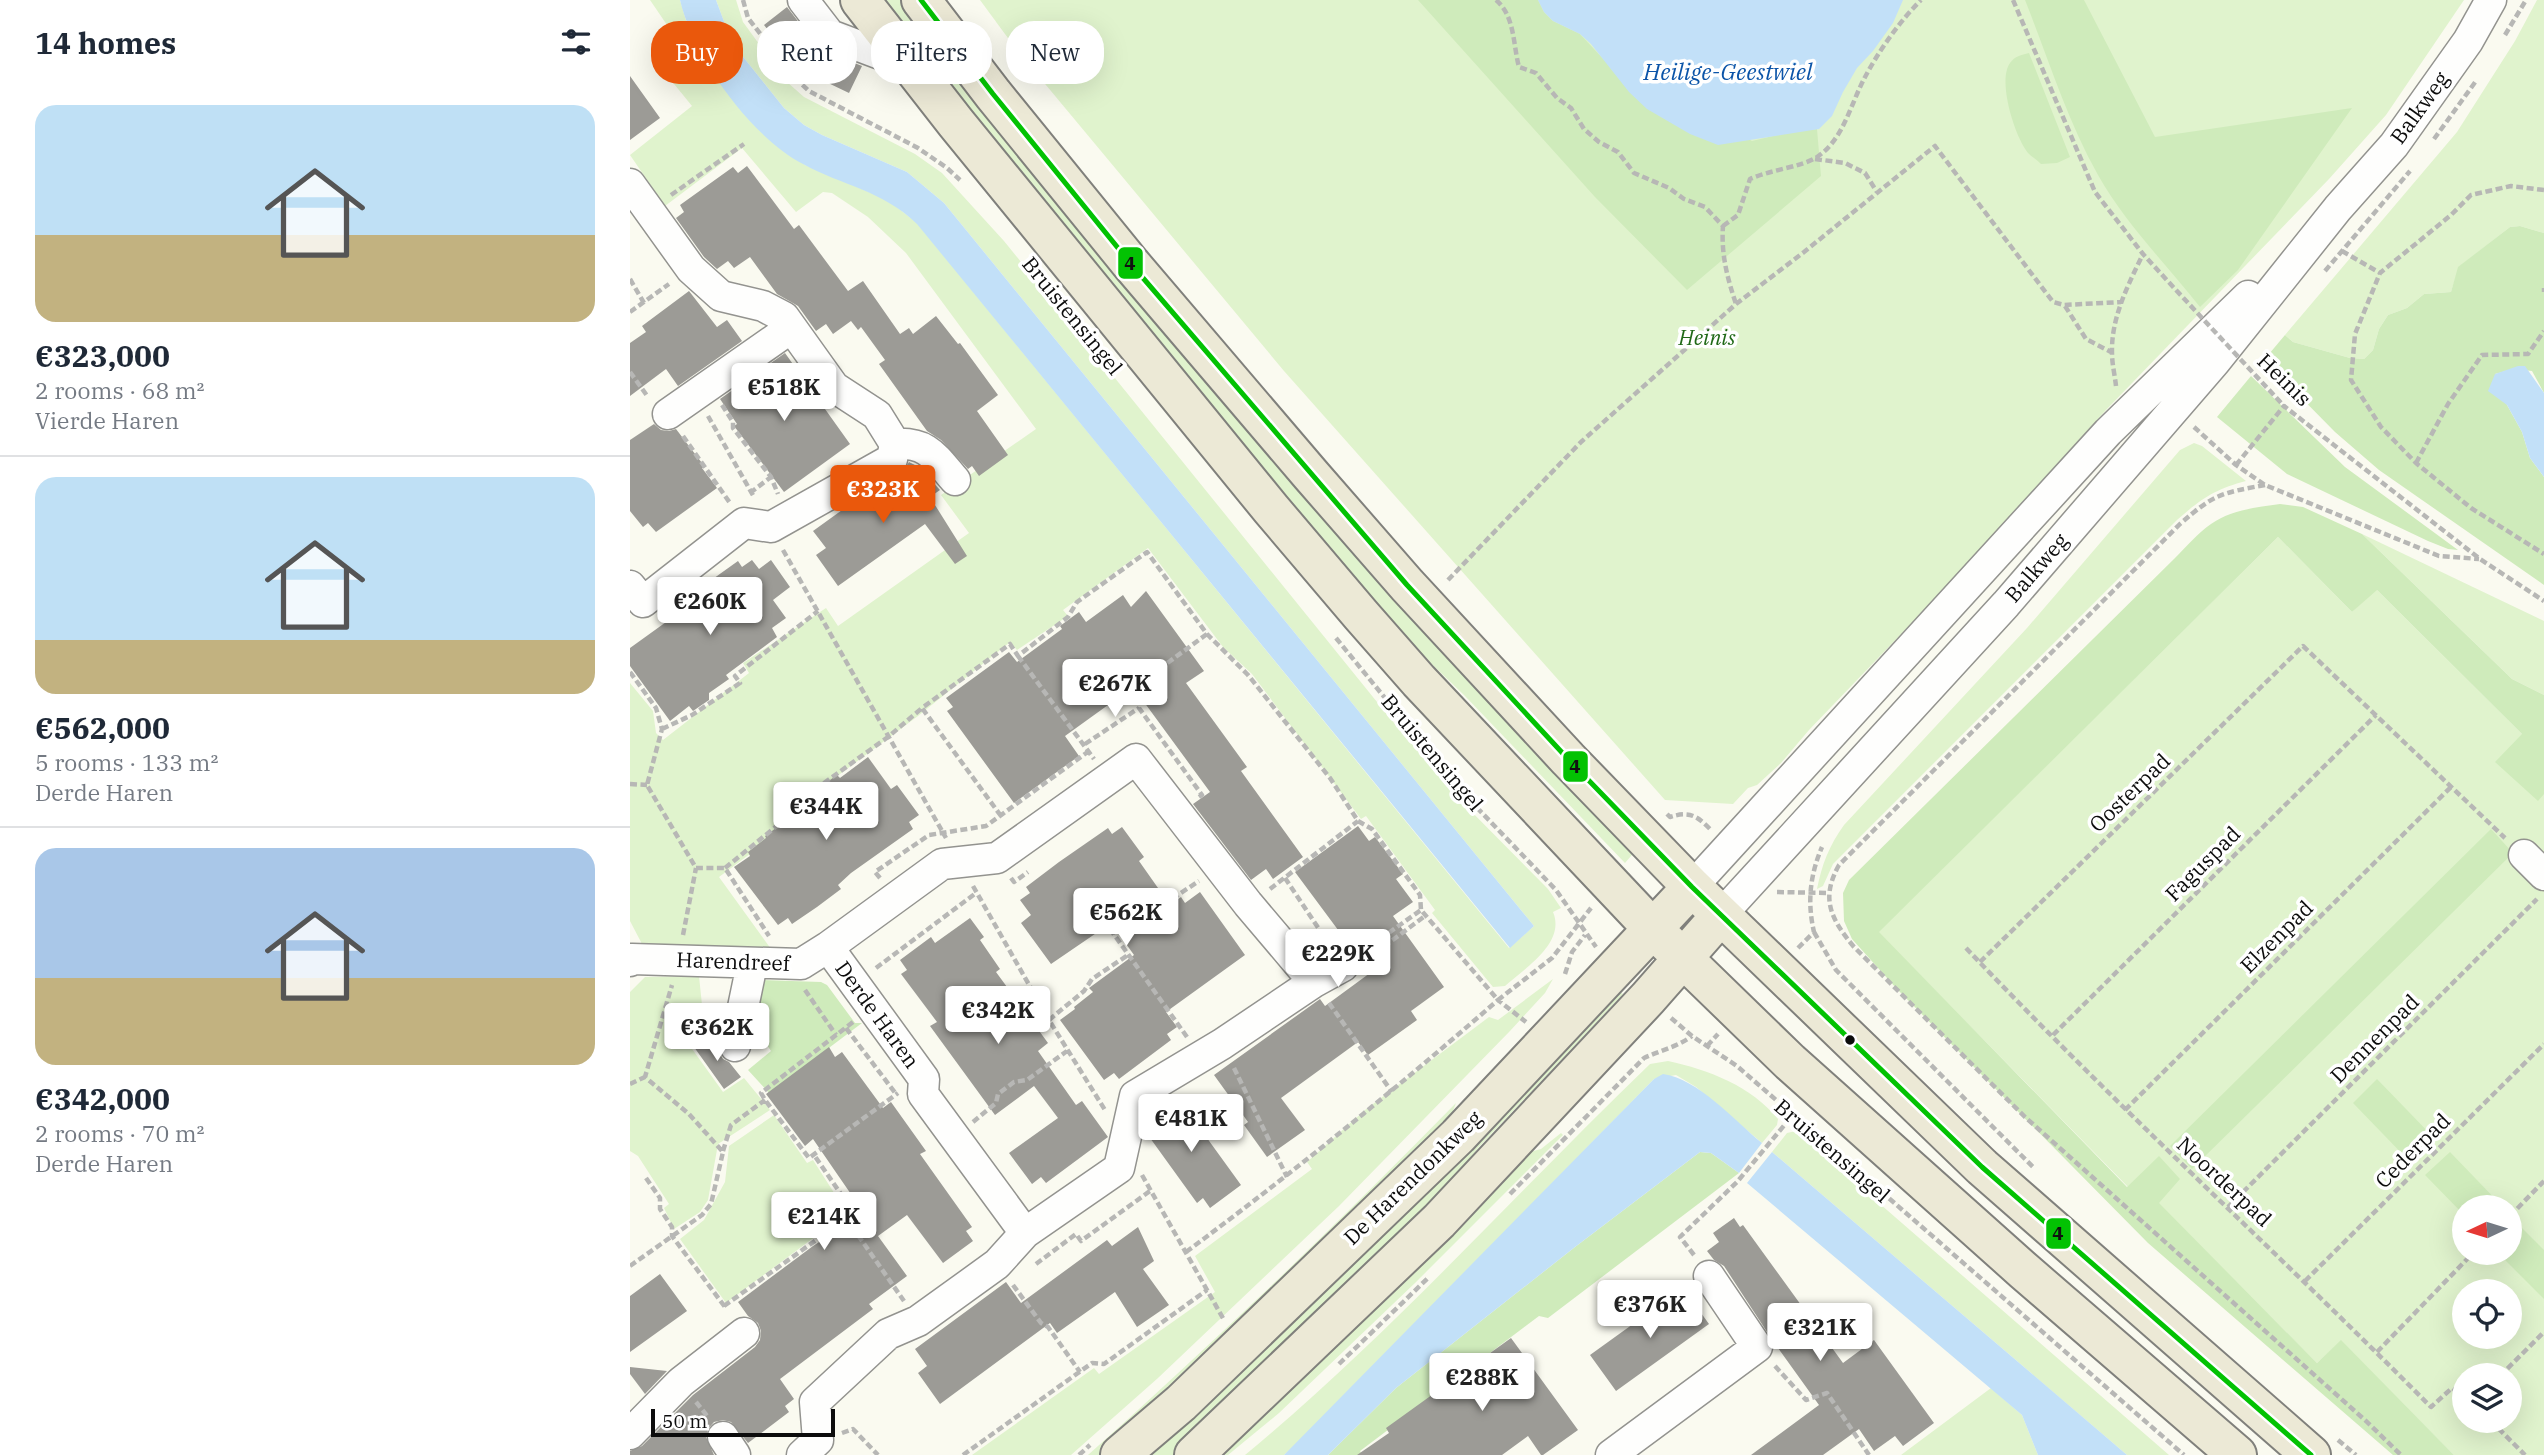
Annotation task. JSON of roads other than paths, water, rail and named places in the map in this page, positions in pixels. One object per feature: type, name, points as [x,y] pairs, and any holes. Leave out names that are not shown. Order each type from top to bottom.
[{"type":"main road","name":"Bruistensingel","points":[[860,0],[877,21]]},
{"type":"main road","points":[[921,0],[993,94],[1131,264],[1320,485],[1416,595],[1568,759],[1692,887],[1982,1167],[2323,1446]]},
{"type":"main road","name":"Bruistensingel","points":[[927,84],[1271,509],[1361,615],[1419,681],[1654,929],[1821,1089],[2024,1271],[2237,1455]]},
{"type":"main road","name":"De Harendonkweg","points":[[1120,1455],[1181,1403],[1458,1136],[1692,887]]},
{"type":"main road","name":"De Harendonkweg","points":[[1194,1455],[1439,1222],[1648,998],[1721,915]]},
{"type":"street","points":[[803,0],[830,35],[871,50]]},
{"type":"street","name":"Balkweg","points":[[1721,915],[2006,604],[2215,362],[2338,208],[2393,145],[2468,41],[2491,0]]},
{"type":"street","points":[[630,184],[691,269],[721,296],[763,306],[784,317],[834,387],[877,415],[895,444],[892,459],[780,522],[744,523],[634,599]]},
{"type":"street","name":"Balkweg","points":[[1692,887],[2108,432],[2338,208]]},
{"type":"street","points":[[668,414],[791,327]]},
{"type":"street","points":[[895,444],[911,443],[928,449],[955,480]]},
{"type":"street","name":"Derde Haren","points":[[1025,1233],[953,1137],[910,1094],[924,1079],[828,947],[942,864],[997,858],[1107,777],[1136,759],[1248,904],[1314,982]]},
{"type":"street","name":"Harendreef","points":[[631,958],[788,965],[801,964],[828,947]]},
{"type":"street","points":[[735,1046],[752,964]]},
{"type":"street","points":[[810,1448],[815,1402],[888,1334],[918,1321],[997,1264],[1025,1233],[1119,1168],[1135,1096],[1212,1051],[1314,982],[1343,966]]},
{"type":"street","points":[[1611,1455],[1757,1347],[1709,1276]]},
{"type":"street","points":[[630,1434],[681,1382],[744,1333]]},
{"type":"water","points":[[680,0],[716,0],[724,21],[687,21]]},
{"type":"water","name":"Heilige-Geestwiel","points":[[1538,0],[1903,0],[1893,23],[1857,68],[1832,116],[1819,129],[1718,145],[1690,134],[1647,109],[1629,92],[1591,44],[1580,34],[1553,21]]},
{"type":"water","points":[[743,57],[757,74],[757,84],[765,84],[784,108],[804,125],[907,172],[944,203],[1534,926],[1510,948],[917,224],[890,203],[818,172],[783,152],[721,84],[743,84]]},
{"type":"water","points":[[2525,366],[2544,393],[2544,477],[2530,458],[2522,432],[2507,405],[2488,391],[2495,374]]},
{"type":"water","points":[[1663,1074],[1689,1083],[1702,1092],[1762,1143],[1739,1173],[1711,1153],[1700,1152],[1396,1388],[1328,1455],[1284,1455],[1654,1079]]},
{"type":"water","points":[[1772,1152],[2127,1455],[2038,1455],[2022,1415],[1747,1183]]},
{"type":"park label","name":"Heinis","points":[[1707,338]]}]
